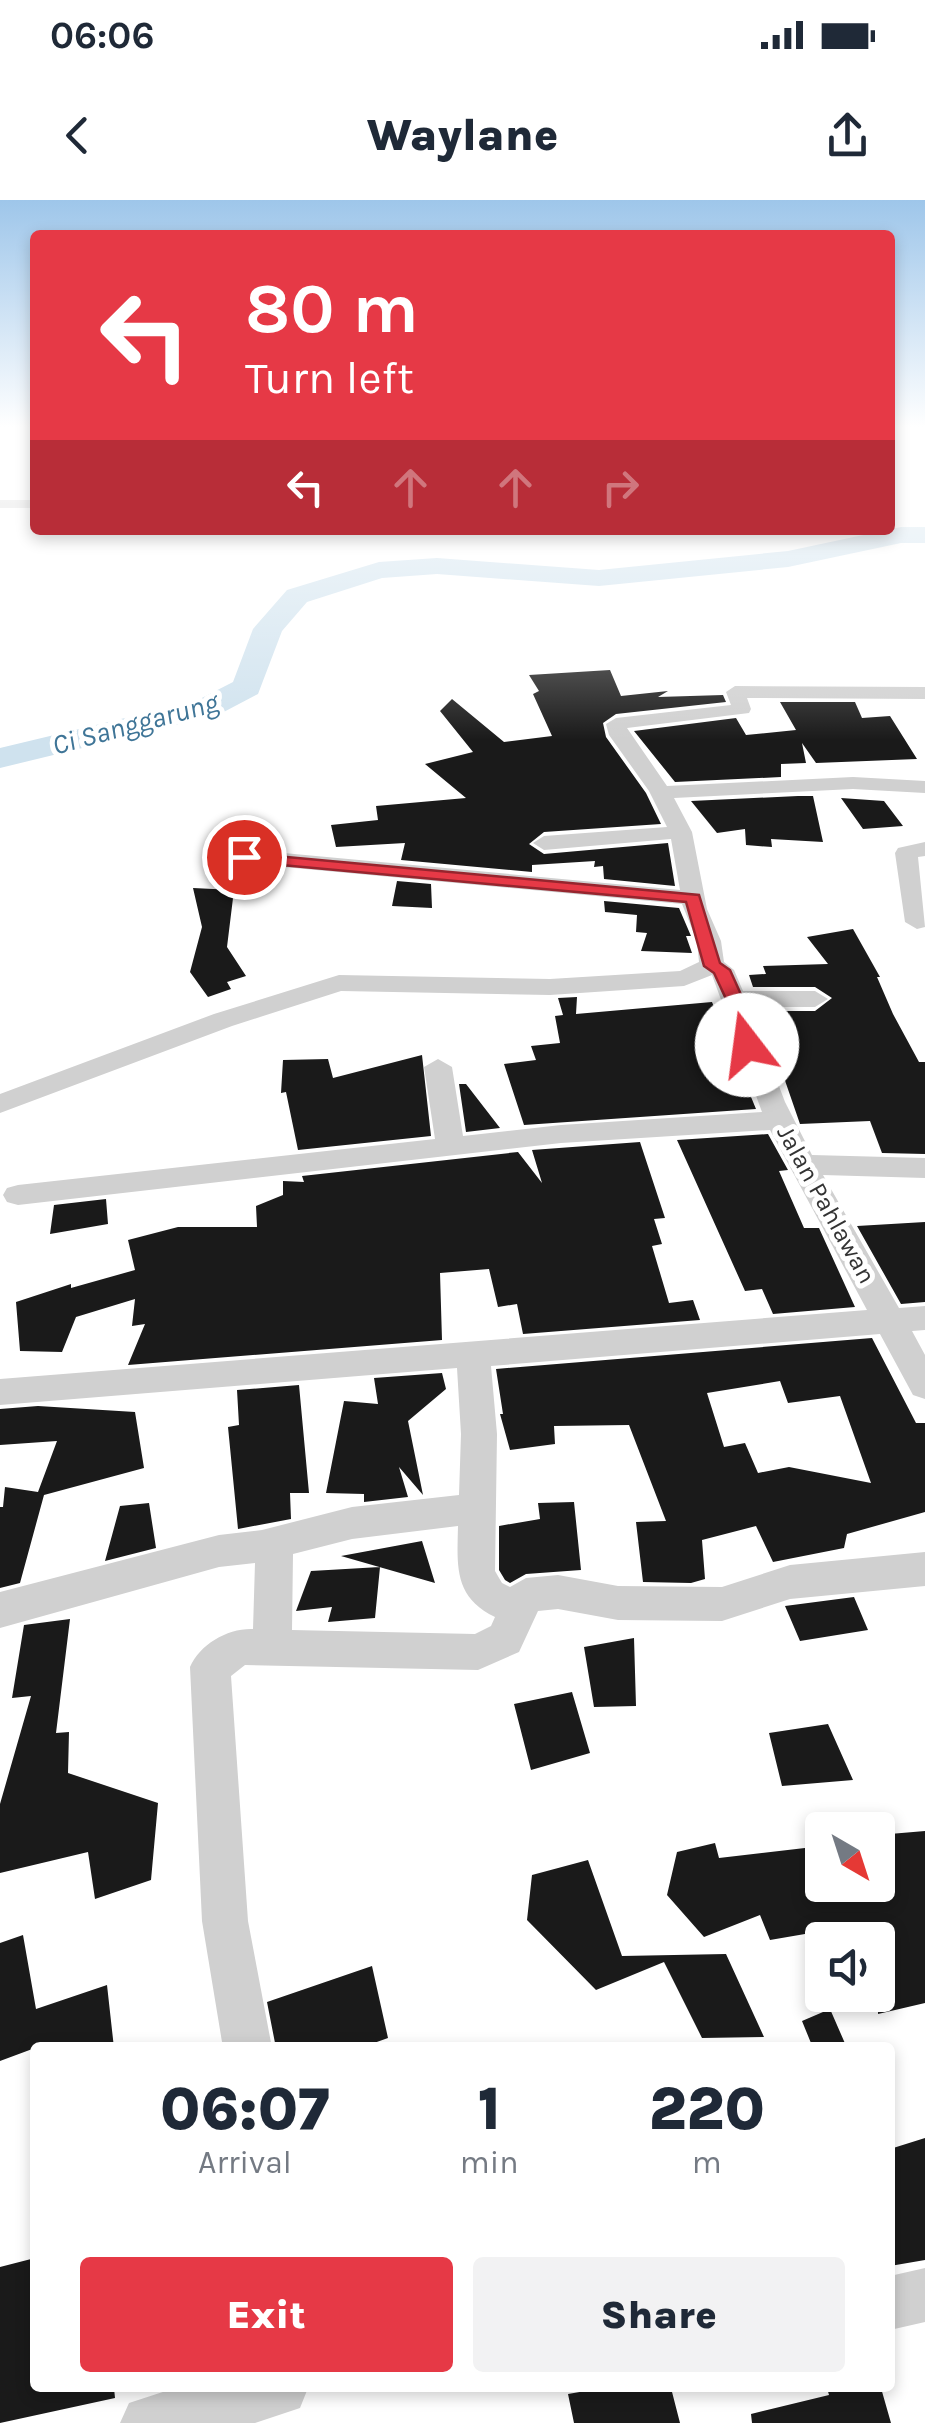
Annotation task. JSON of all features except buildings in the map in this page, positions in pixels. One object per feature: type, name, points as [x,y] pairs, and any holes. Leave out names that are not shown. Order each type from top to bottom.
[{"type":"street","name":"Jalan Pahlawan","points":[[925,693],[735,692],[742,709],[616,724],[619,735],[660,792],[681,832],[694,905],[711,961],[722,970],[747,1045],[780,1120],[925,1386]]},
{"type":"street","points":[[660,792],[853,783],[925,787]]},
{"type":"street","points":[[544,844],[681,832]]},
{"type":"street","points":[[917,922],[906,852],[925,849]]},
{"type":"street","points":[[236,862],[694,905]]},
{"type":"street","points":[[553,890],[605,902]]},
{"type":"street","points":[[645,906],[694,905]]},
{"type":"street","points":[[0,1104],[223,1020],[339,983],[550,987],[684,978],[711,961]]},
{"type":"street","points":[[734,999],[815,1000]]},
{"type":"street","points":[[438,1066],[450,1146]]},
{"type":"street","points":[[18,1195],[450,1146],[780,1120]]},
{"type":"street","points":[[805,1166],[925,1168]]},
{"type":"street","points":[[0,1392],[925,1318]]},
{"type":"street","points":[[473,1355],[480,1434],[476,1572],[488,1594],[518,1609]]},
{"type":"street","points":[[0,1610],[219,1551],[262,1546],[352,1523],[478,1508]]},
{"type":"street","points":[[262,1546],[274,1554],[272,1648]]},
{"type":"street","points":[[247,2042],[225,1921],[210,1667],[239,1647],[478,1652],[505,1639],[526,1596],[542,1592],[618,1602],[722,1604],[790,1582],[925,1569]]},
{"type":"street","points":[[895,2302],[925,2295]]},
{"type":"street","points":[[149,2423],[265,2392]]},
{"type":"waterway","name":"Ci Sanggarung","points":[[0,758],[207,708],[247,687],[268,629],[297,596],[379,570],[437,566],[599,578],[788,559],[901,535],[925,535]]},
{"type":"route","points":[[244,857],[693,898],[712,966],[722,970],[747,1045]]}]
